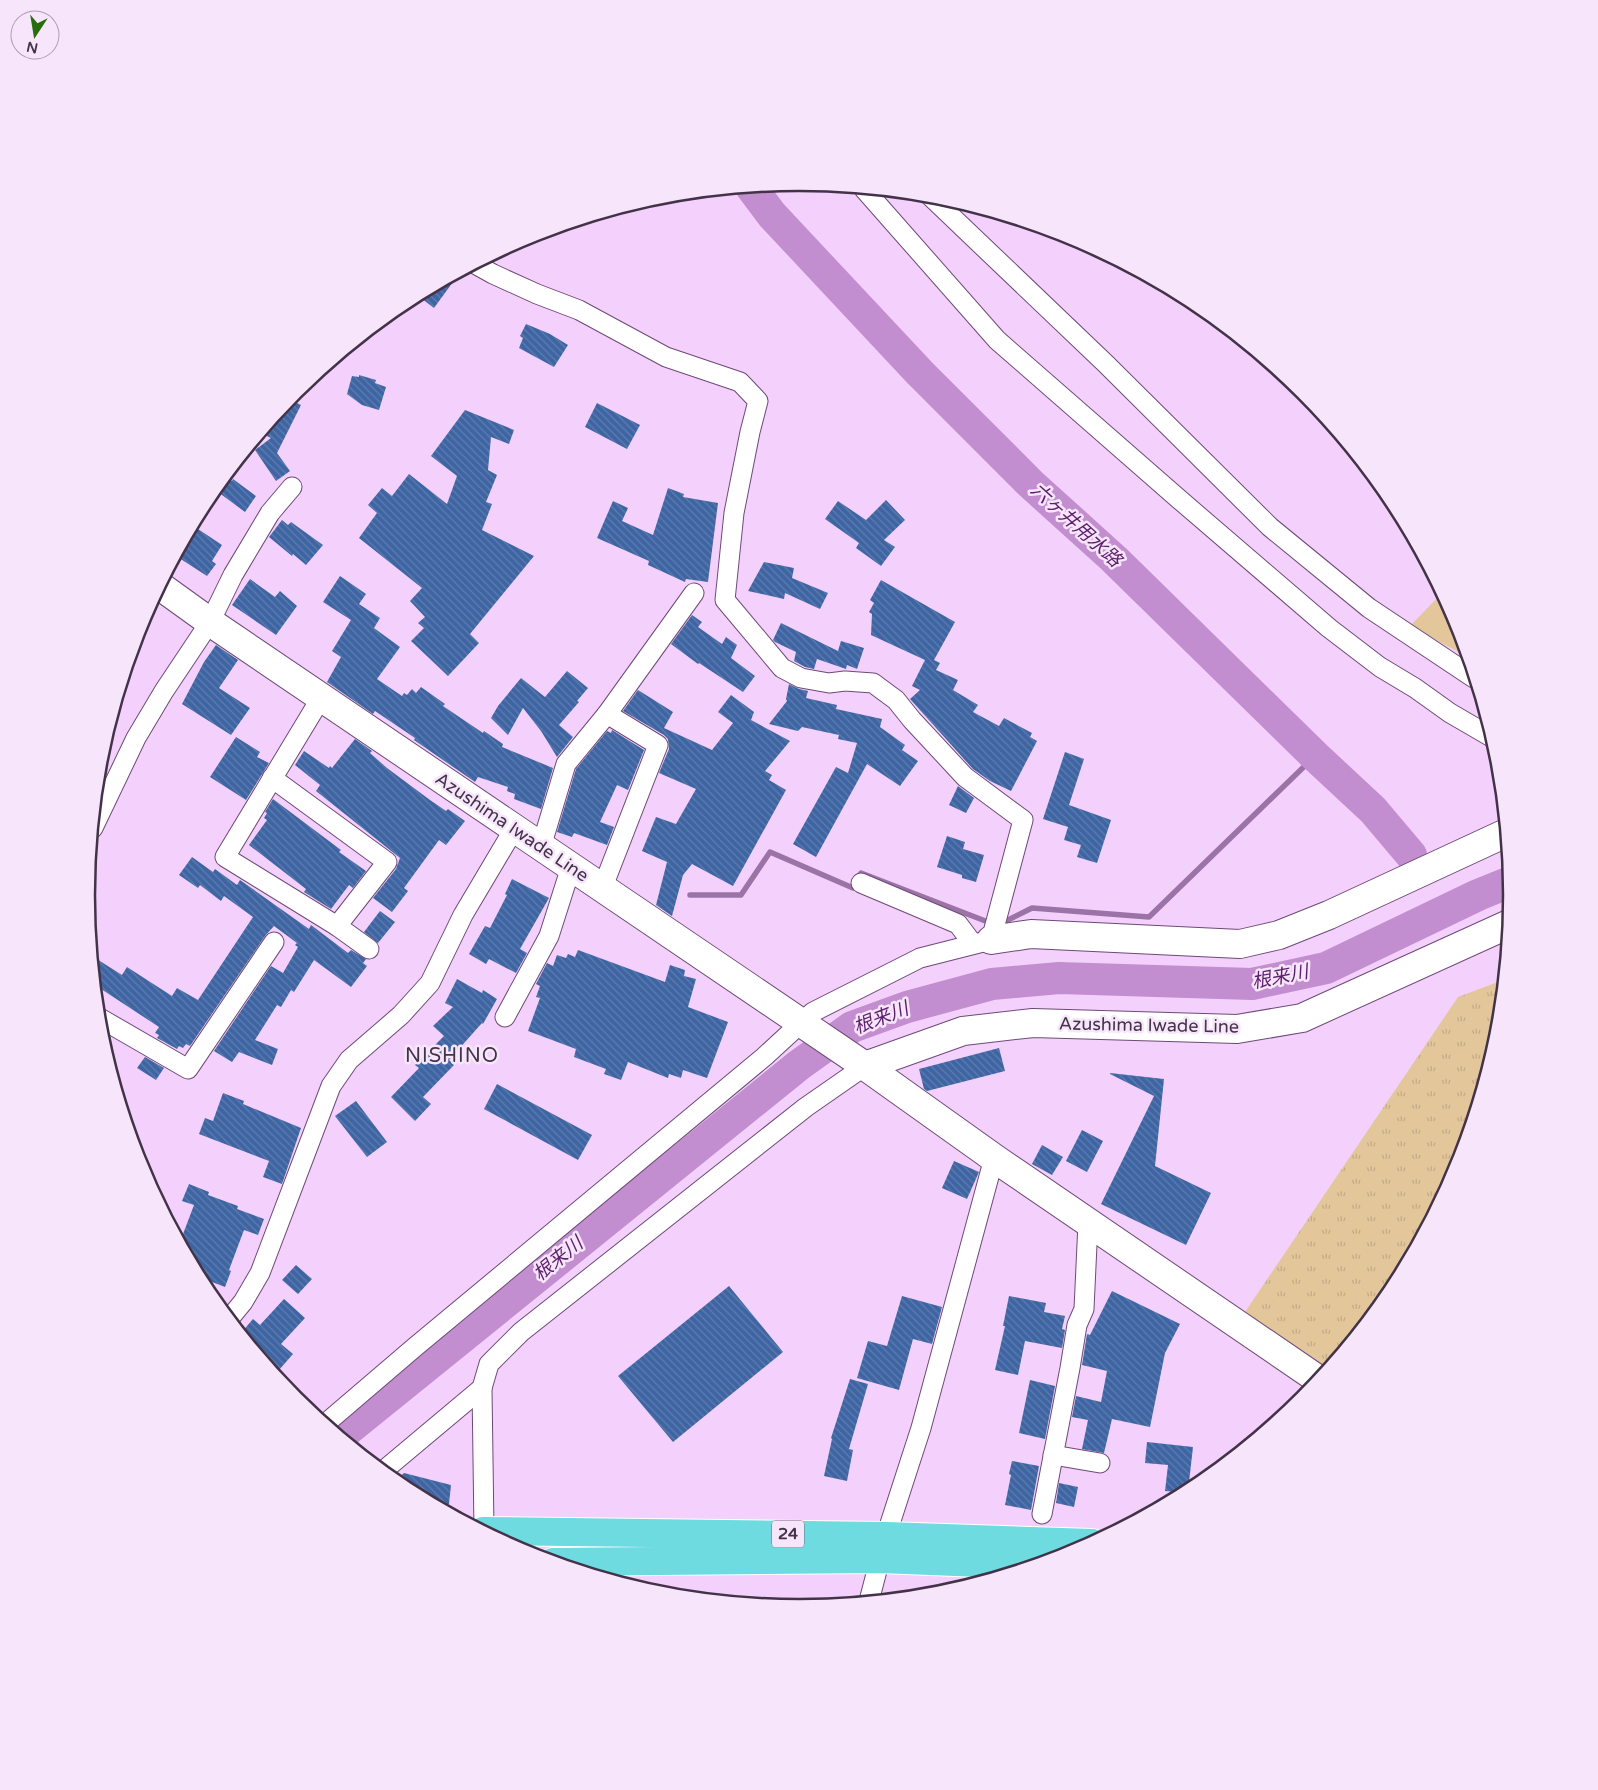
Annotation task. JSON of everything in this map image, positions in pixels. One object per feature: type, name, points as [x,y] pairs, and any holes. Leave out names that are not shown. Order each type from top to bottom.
[{"type":"highway","name":"24","points":[[498,1531],[883,1547],[1020,1563]]},
{"type":"highway","name":"24","points":[[571,1561],[883,1547],[1072,1543]]},
{"type":"main road","name":"Azushima Iwade Line","points":[[165,590],[321,698],[807,1026],[994,1158],[1313,1376]]},
{"type":"main road","points":[[982,942],[1031,934],[1240,944],[1278,936],[1329,915],[1500,836]]},
{"type":"main road","name":"Azushima Iwade Line","points":[[857,1061],[963,1031],[1033,1023],[1237,1029],[1302,1018],[1502,927]]},
{"type":"street","points":[[869,195],[998,340],[1180,500],[1329,628],[1373,661],[1483,733]]},
{"type":"street","points":[[941,206],[1106,364],[1270,527],[1369,608],[1467,674]]},
{"type":"street","points":[[482,267],[537,294],[579,310],[666,357],[740,382],[758,401],[734,513],[725,600],[782,668],[801,678],[829,683],[845,681],[873,683],[896,700],[965,777],[1023,820],[982,942]]},
{"type":"street","points":[[100,813],[136,738],[164,691],[210,622],[233,575],[270,513],[292,487]]},
{"type":"street","points":[[541,847],[566,764],[607,714],[694,592]]},
{"type":"street","points":[[321,698],[225,857],[337,926],[369,949]]},
{"type":"street","points":[[602,889],[658,745],[607,714]]},
{"type":"street","points":[[272,778],[386,862],[337,926]]},
{"type":"street","points":[[233,1314],[243,1302],[260,1273],[331,1086],[349,1060],[401,1015],[430,983],[464,915],[514,829]]},
{"type":"street","points":[[504,1017],[549,936],[571,867]]},
{"type":"street","points":[[861,883],[958,924],[982,942]]},
{"type":"street","points":[[107,1023],[188,1069],[274,942]]},
{"type":"street","points":[[330,1420],[764,1057],[807,1026],[813,1012],[920,958],[982,942]]},
{"type":"street","points":[[484,1524],[482,1388],[489,1364],[521,1332],[806,1107],[857,1061]]},
{"type":"street","points":[[871,1595],[883,1547],[921,1428],[994,1158]]},
{"type":"street","points":[[1042,1514],[1077,1325],[1084,1309],[1088,1223]]},
{"type":"street","points":[[388,1467],[482,1388]]},
{"type":"street","points":[[1053,1455],[1100,1463]]},
{"type":"green space","points":[[1437,599],[1459,652],[1410,626]]},
{"type":"green space","points":[[1497,982],[1479,1077],[1466,1121],[1430,1206],[1409,1247],[1358,1324],[1323,1365],[1245,1312],[1458,997]]},
{"type":"building","points":[[453,282],[434,308],[424,300]]},
{"type":"building","points":[[526,324],[550,334],[568,345],[554,367],[519,348],[523,338],[520,336]]},
{"type":"building","points":[[359,375],[376,380],[375,383],[386,387],[379,410],[362,405],[347,394],[352,376],[359,377]]},
{"type":"building","points":[[296,402],[301,405],[277,453],[290,471],[276,481],[255,450],[271,438],[266,436]]},
{"type":"building","points":[[597,403],[640,425],[627,449],[585,427]]},
{"type":"building","points":[[465,410],[514,430],[509,444],[491,437],[488,470],[497,475],[486,502],[492,504],[482,530],[534,556],[470,634],[479,643],[448,676],[411,641],[424,628],[418,623],[425,617],[410,601],[422,588],[359,538],[377,513],[368,505],[382,488],[392,496],[409,474],[447,504],[457,476],[431,456]]},
{"type":"building","points":[[233,479],[256,496],[245,512],[221,494],[231,480],[232,481]]},
{"type":"building","points":[[668,488],[684,494],[683,497],[718,503],[708,582],[686,579],[685,582],[648,565],[649,561],[597,538],[613,501],[628,508],[622,521],[653,535]]},
{"type":"building","points":[[886,500],[905,520],[884,540],[895,547],[881,566],[856,548],[859,543],[825,519],[838,501],[866,520]]},
{"type":"building","points":[[282,520],[288,525],[291,522],[323,545],[306,565],[269,537]]},
{"type":"building","points":[[198,529],[222,545],[212,561],[216,564],[207,576],[181,559]]},
{"type":"building","points":[[764,562],[794,568],[792,578],[828,593],[820,609],[785,593],[784,599],[748,591]]},
{"type":"building","points":[[340,576],[366,594],[359,604],[380,618],[374,628],[400,647],[377,679],[402,696],[404,693],[407,695],[412,689],[416,693],[421,687],[445,704],[443,706],[503,744],[502,747],[553,768],[541,809],[514,799],[515,794],[507,791],[508,787],[478,777],[475,782],[414,740],[415,738],[375,711],[373,714],[327,682],[341,657],[332,651],[351,620],[323,602]]},
{"type":"building","points":[[250,579],[275,597],[280,591],[297,606],[276,635],[232,605]]},
{"type":"building","points":[[881,580],[955,622],[934,660],[940,663],[936,670],[958,680],[953,690],[978,705],[973,712],[999,726],[1004,718],[1032,733],[1030,737],[1037,741],[1011,791],[990,781],[973,769],[910,699],[920,690],[912,686],[925,660],[871,635],[872,614],[869,612],[874,603],[870,600]]},
{"type":"building","points":[[692,615],[702,622],[698,627],[722,644],[726,637],[737,645],[731,658],[755,676],[743,692],[698,664],[671,644]]},
{"type":"building","points":[[781,623],[838,651],[841,641],[864,648],[857,669],[847,665],[846,669],[817,659],[814,669],[794,661],[796,652],[773,640]]},
{"type":"building","points":[[216,645],[238,660],[219,688],[250,708],[231,735],[182,704],[204,662]]},
{"type":"building","points":[[567,671],[588,688],[577,701],[579,702],[559,725],[573,737],[557,757],[541,731],[523,708],[508,735],[491,718],[498,706],[521,678],[545,697]]},
{"type":"building","points":[[789,684],[808,691],[806,698],[837,705],[836,709],[882,719],[880,727],[905,745],[902,750],[918,761],[900,786],[867,764],[816,857],[793,844],[836,767],[848,773],[857,743],[838,739],[839,735],[802,727],[798,731],[769,724],[787,701]]},
{"type":"building","points":[[638,690],[673,712],[664,728],[712,750],[733,723],[718,712],[731,695],[754,712],[751,720],[790,741],[765,771],[772,775],[769,780],[786,790],[733,886],[692,864],[683,875],[672,916],[656,905],[667,862],[642,851],[656,817],[676,824],[696,789],[659,773],[669,749],[668,739],[623,711]]},
{"type":"building","points":[[612,730],[644,750],[628,790],[617,785],[600,822],[614,827],[607,845],[574,833],[572,837],[557,832],[576,769],[607,731],[611,733]]},
{"type":"building","points":[[236,737],[260,752],[257,757],[269,763],[246,800],[210,777]]},
{"type":"building","points":[[355,739],[372,751],[370,753],[387,768],[446,811],[448,809],[465,821],[446,845],[439,840],[404,888],[408,891],[392,912],[373,898],[396,869],[400,858],[316,791],[320,785],[295,765],[304,751],[329,768],[330,766],[332,768]]},
{"type":"building","points":[[1065,752],[1084,759],[1069,805],[1111,820],[1097,863],[1077,857],[1081,845],[1064,840],[1068,827],[1043,819]]},
{"type":"building","points":[[958,786],[974,798],[966,813],[949,805]]},
{"type":"building","points":[[273,799],[341,850],[339,852],[366,871],[353,888],[349,885],[331,909],[304,892],[306,889],[249,845],[267,820],[264,818],[267,813],[265,812]]},
{"type":"building","points":[[947,836],[965,842],[963,849],[984,855],[976,882],[962,878],[962,875],[937,867]]},
{"type":"building","points":[[192,857],[213,872],[215,869],[237,885],[240,880],[309,929],[311,925],[348,953],[351,950],[366,959],[363,963],[367,966],[351,987],[314,960],[294,992],[291,990],[281,1007],[277,1005],[255,1040],[278,1049],[272,1065],[239,1052],[232,1062],[214,1051],[271,966],[283,973],[298,947],[295,945],[297,943],[274,926],[265,936],[190,1046],[186,1044],[183,1048],[179,1046],[177,1049],[157,1038],[159,1035],[155,1033],[159,1027],[101,989],[99,960],[122,975],[127,967],[172,996],[177,988],[198,1000],[253,917],[224,896],[221,901],[200,885],[198,888],[179,875]]},
{"type":"building","points":[[512,879],[549,898],[520,949],[527,953],[516,973],[489,959],[486,964],[469,954],[485,926],[490,928],[507,895],[505,894]]},
{"type":"building","points":[[380,911],[395,922],[378,943],[364,932]]},
{"type":"building","points":[[578,950],[665,982],[670,965],[685,970],[684,976],[696,979],[688,1007],[728,1022],[707,1078],[683,1070],[681,1078],[669,1074],[668,1078],[628,1062],[621,1080],[604,1074],[606,1069],[574,1057],[576,1049],[528,1031],[540,998],[536,997],[540,986],[536,984],[547,963],[553,966],[557,955],[566,958],[568,954],[575,957]]},
{"type":"building","points":[[457,979],[482,993],[483,990],[497,999],[483,1024],[449,1060],[454,1065],[423,1097],[431,1104],[415,1121],[391,1097],[419,1068],[415,1065],[444,1036],[433,1026],[453,1007],[445,1003]]},
{"type":"building","points":[[999,1048],[1005,1071],[927,1091],[924,1089],[919,1069]]},
{"type":"building","points":[[145,1057],[164,1068],[156,1080],[137,1068]]},
{"type":"building","points":[[1110,1073],[1164,1079],[1155,1166],[1211,1193],[1186,1245],[1101,1204],[1154,1096]]},
{"type":"building","points":[[497,1084],[592,1135],[578,1160],[484,1109]]},
{"type":"building","points":[[223,1093],[244,1101],[243,1104],[301,1128],[282,1184],[263,1177],[269,1161],[199,1134],[205,1118],[213,1121]]},
{"type":"building","points":[[356,1101],[387,1142],[367,1157],[335,1116]]},
{"type":"building","points":[[1082,1130],[1103,1141],[1087,1172],[1066,1161]]},
{"type":"building","points":[[1042,1145],[1063,1157],[1052,1175],[1032,1164]]},
{"type":"building","points":[[954,1161],[979,1172],[967,1199],[942,1188]]},
{"type":"building","points":[[189,1184],[209,1192],[208,1195],[238,1206],[237,1209],[264,1219],[258,1235],[244,1230],[229,1270],[231,1271],[225,1287],[211,1282],[183,1235],[194,1205],[182,1201]]},
{"type":"building","points":[[296,1265],[312,1279],[298,1294],[282,1280]]},
{"type":"building","points":[[729,1286],[783,1352],[673,1442],[618,1376]]},
{"type":"building","points":[[1112,1291],[1180,1324],[1165,1353],[1150,1427],[1112,1419],[1104,1453],[1082,1449],[1088,1420],[1072,1417],[1076,1396],[1101,1402],[1107,1371],[1082,1365],[1087,1334],[1090,1335]]},
{"type":"building","points":[[902,1296],[942,1307],[932,1344],[913,1339],[899,1390],[857,1378],[868,1341],[887,1346]]},
{"type":"building","points":[[1009,1296],[1046,1303],[1044,1312],[1065,1316],[1062,1329],[1065,1330],[1062,1348],[1025,1341],[1018,1375],[995,1370],[1005,1326],[1003,1326]]},
{"type":"building","points":[[284,1299],[305,1318],[281,1344],[293,1354],[280,1369],[244,1329],[253,1319],[260,1325]]},
{"type":"building","points":[[850,1379],[868,1384],[849,1449],[853,1450],[847,1481],[824,1476],[831,1438]]},
{"type":"building","points":[[1030,1380],[1055,1386],[1045,1439],[1019,1433]]},
{"type":"building","points":[[1147,1442],[1193,1447],[1189,1481],[1172,1492],[1165,1491],[1168,1465],[1145,1463]]},
{"type":"building","points":[[1012,1461],[1039,1466],[1031,1510],[1005,1505]]},
{"type":"building","points":[[404,1473],[451,1485],[449,1504],[445,1504],[401,1475]]},
{"type":"building","points":[[1059,1483],[1078,1487],[1074,1507],[1056,1503]]},
{"type":"waterway","name":"六ヶ井用水路","points":[[755,193],[772,215],[920,373],[1031,484],[1114,559],[1315,756],[1373,810],[1411,855]]},
{"type":"waterway","points":[[690,895],[741,895],[770,852],[853,888],[861,873],[988,922],[1008,920],[1032,908],[1149,917],[1315,756]]},
{"type":"waterway","name":"根来川","points":[[345,1432],[799,1065],[852,1027],[907,1007],[992,984],[1059,978],[1252,984],[1326,968],[1503,885]]},
{"type":"district","name":"NISHINO","points":[[452,1056]]}]
